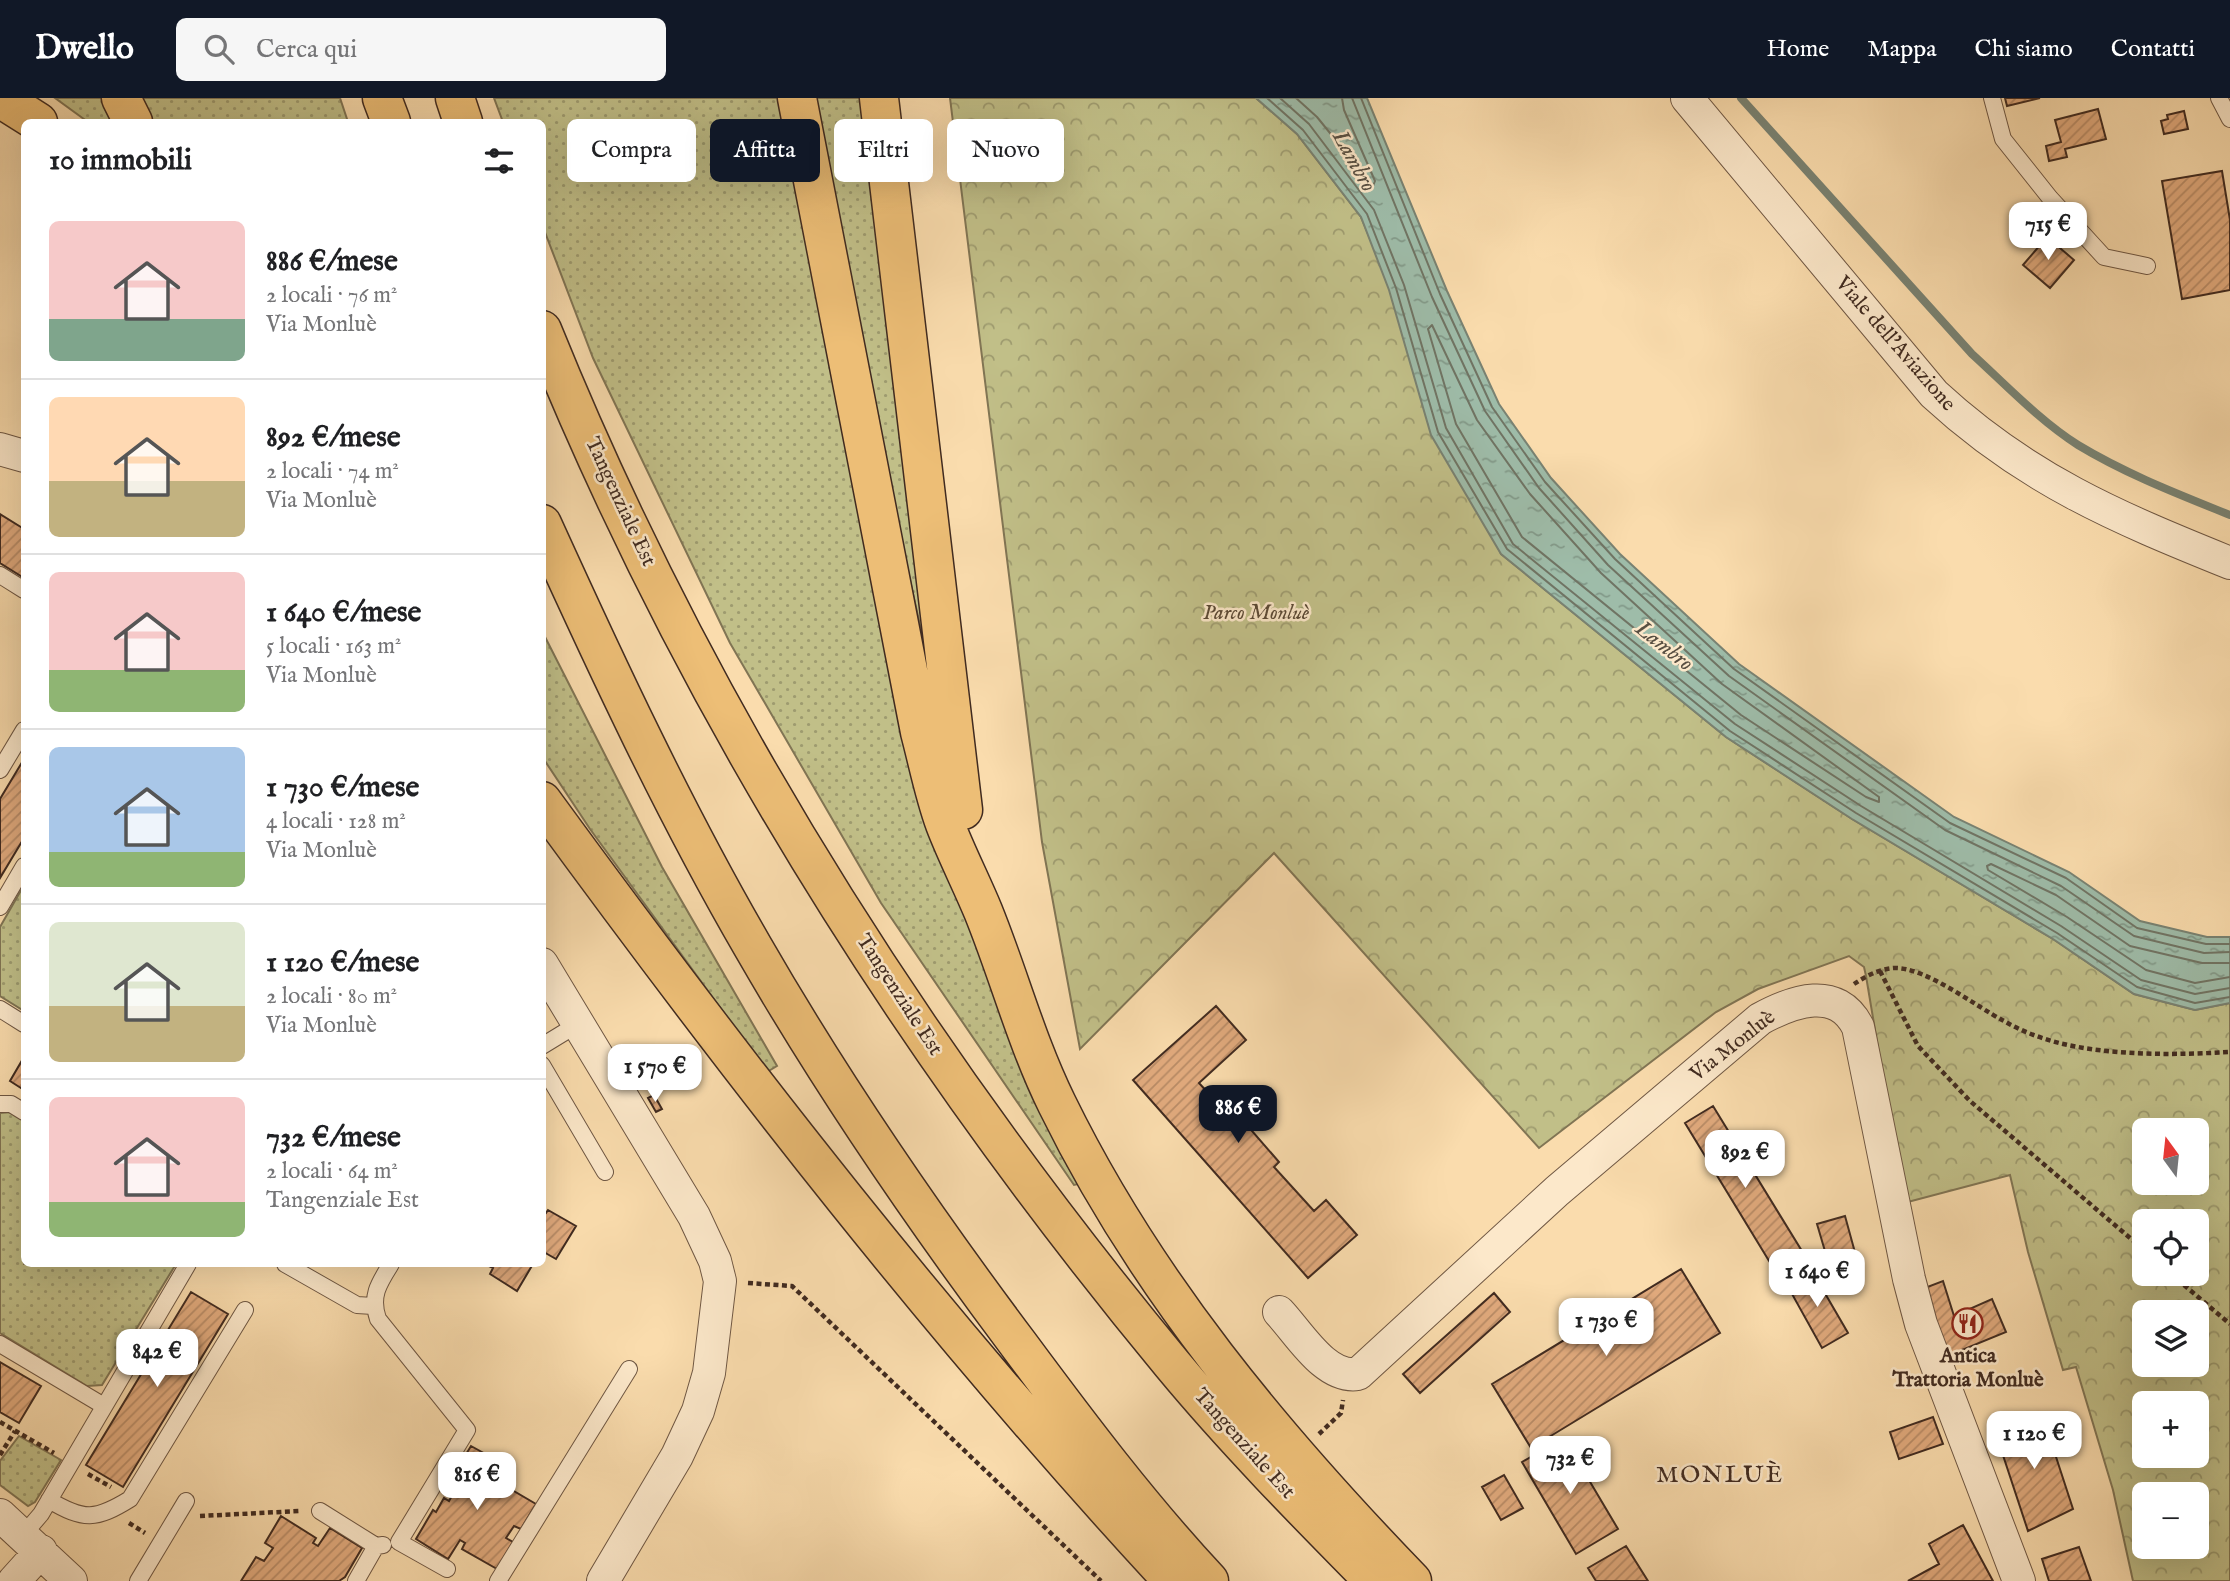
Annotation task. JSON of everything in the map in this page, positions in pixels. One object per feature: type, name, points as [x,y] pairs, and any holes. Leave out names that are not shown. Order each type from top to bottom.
[{"type":"highway","points":[[0,98],[33,119]]},
{"type":"highway","points":[[121,98],[132,119]]},
{"type":"highway","points":[[455,98],[462,119]]},
{"type":"highway","points":[[797,98],[920,732],[945,823],[984,912],[1030,1044],[1088,1166],[1129,1236],[1186,1319],[1252,1404],[1327,1491],[1412,1581]]},
{"type":"highway","points":[[879,98],[951,725],[962,809],[984,912]]},
{"type":"highway","name":"Tangenziale Est","points":[[546,339],[615,493],[686,641],[755,765],[917,1026],[1023,1174],[1174,1366],[1302,1507],[1374,1581]]},
{"type":"highway","points":[[546,532],[674,802],[752,946],[837,1087],[939,1239],[1041,1375],[1171,1541],[1209,1581]]},
{"type":"highway","points":[[546,806],[689,1001],[858,1218],[1102,1505],[1173,1581]]},
{"type":"street","name":"Viale dell'Aviazione","points":[[1687,98],[1934,394],[1969,426],[2009,456],[2090,503],[2230,562]]},
{"type":"street","points":[[0,449],[21,455]]},
{"type":"street","points":[[546,971],[694,1216],[715,1261],[720,1281],[709,1373],[698,1411],[677,1456],[603,1581]]},
{"type":"street","name":"Via Monluè","points":[[1279,1312],[1326,1365],[1346,1376],[1357,1374],[1557,1191],[1760,1019],[1783,1007],[1807,1000],[1826,1000],[1840,1005]]},
{"type":"street","points":[[1840,1005],[1852,1015],[1863,1043],[1906,1268],[1921,1324],[2018,1581]]},
{"type":"street","points":[[15,1581],[21,1534]]},
{"type":"street","points":[[21,1534],[71,1581]]},
{"type":"lane","points":[[1992,98],[2003,139],[2077,228],[2104,257],[2147,266]]},
{"type":"lane","points":[[2219,98],[2230,119]]},
{"type":"lane","points":[[0,575],[21,588]]},
{"type":"lane","points":[[0,770],[21,735]]},
{"type":"lane","points":[[0,907],[21,871]]},
{"type":"lane","points":[[0,1009],[21,1022]]},
{"type":"lane","points":[[546,1044],[578,1024]]},
{"type":"lane","points":[[546,1072],[605,1172]]},
{"type":"lane","points":[[0,1104],[11,1104],[21,1110]]},
{"type":"lane","points":[[21,1534],[49,1500],[186,1267]]},
{"type":"lane","points":[[290,1267],[357,1305],[373,1306]]},
{"type":"lane","points":[[389,1267],[376,1287],[373,1306],[378,1319],[467,1430],[399,1542]]},
{"type":"lane","points":[[49,1500],[69,1512],[89,1517],[110,1511],[130,1499],[245,1310]]},
{"type":"lane","points":[[0,1343],[104,1406]]},
{"type":"lane","points":[[498,1581],[629,1368]]},
{"type":"lane","points":[[138,1581],[186,1502]]},
{"type":"lane","points":[[320,1511],[376,1546],[399,1542],[447,1569]]},
{"type":"lane","points":[[356,1581],[376,1546]]},
{"type":"path","points":[[1840,1005],[1853,985],[1880,971],[1907,970],[1929,978],[2006,1023],[2061,1043],[2152,1052],[2230,1052]]},
{"type":"path","points":[[1880,971],[1918,1046],[1970,1101],[2132,1240]]},
{"type":"path","points":[[748,1283],[792,1286],[1101,1581]]},
{"type":"path","points":[[2185,1286],[2230,1324]]},
{"type":"path","points":[[1313,1440],[1341,1413]]},
{"type":"path","points":[[0,1455],[15,1431]]},
{"type":"path","points":[[210,1516],[320,1511]]},
{"type":"green space","points":[[55,98],[107,98],[118,119],[84,119]]},
{"type":"green space","points":[[140,98],[340,98],[347,119],[151,119]]},
{"type":"green space","points":[[494,98],[785,98],[790,119],[710,119],[710,182],[803,182],[956,892],[1003,1017],[1083,1183],[1074,1185],[881,903],[730,643],[593,358],[546,235],[546,119],[502,119]]},
{"type":"green space","points":[[810,98],[870,98],[872,119],[834,119],[834,182],[879,182],[927,656],[820,146],[820,119],[814,119]]},
{"type":"green space","name":"Parco Monluè","points":[[950,98],[1256,98],[1297,134],[1361,217],[1501,554],[1726,737],[1852,819],[2053,939],[2134,994],[2195,1010],[2230,1003],[2230,1581],[2133,1581],[2113,1490],[2076,1367],[2063,1370],[2028,1252],[2010,1175],[1904,1203],[1864,967],[1849,956],[1758,989],[1716,1012],[1539,1148],[1274,853],[1080,1049],[1042,842],[960,182],[1064,182],[1064,119],[953,119]]},
{"type":"green space","points":[[546,639],[662,867],[777,1066],[767,1072],[590,829],[546,763]]},
{"type":"green space","points":[[21,890],[21,1009],[0,996],[0,927]]},
{"type":"green space","points":[[12,1112],[21,1116],[21,1267],[174,1267],[102,1385],[87,1386],[0,1333],[0,1113]]},
{"type":"green space","points":[[19,1436],[61,1460],[35,1502],[28,1506],[0,1485],[0,1461]]},
{"type":"water","name":"Lambro","points":[[1256,98],[1367,98],[1447,291],[1499,404],[1551,478],[1620,554],[1739,664],[1954,817],[2069,872],[2140,921],[2207,937],[2230,937],[2230,1003],[2195,1010],[2134,994],[2053,939],[1852,819],[1726,737],[1501,554],[1431,435],[1389,290],[1361,217],[1297,134]]},
{"type":"building","points":[[2005,98],[2040,98],[2007,106]]},
{"type":"building","points":[[2098,109],[2106,139],[2065,149],[2067,157],[2049,161],[2046,146],[2061,142],[2055,120]]},
{"type":"building","points":[[2184,111],[2188,129],[2164,134],[2161,121],[2168,119],[2167,115]]},
{"type":"building","points":[[2222,171],[2230,220],[2230,290],[2182,299],[2162,181]]},
{"type":"building","points":[[2047,237],[2074,260],[2050,288],[2023,265]]},
{"type":"building","points":[[0,514],[21,527],[21,576],[0,563]]},
{"type":"building","points":[[21,764],[21,843],[0,878],[0,799]]},
{"type":"building","points":[[1216,1006],[1246,1040],[1199,1083],[1241,1129],[1246,1124],[1279,1162],[1274,1167],[1314,1211],[1326,1200],[1357,1235],[1308,1278],[1133,1080]]},
{"type":"building","points":[[21,1062],[21,1088],[10,1081]]},
{"type":"building","points":[[654,1095],[662,1109],[656,1112],[648,1098]]},
{"type":"building","points":[[1713,1106],[1805,1256],[1777,1274],[1685,1123]]},
{"type":"building","points":[[548,1210],[576,1226],[556,1259],[546,1253]]},
{"type":"building","points":[[1845,1216],[1859,1267],[1832,1275],[1817,1224]]},
{"type":"building","points":[[491,1267],[531,1267],[517,1291],[490,1274],[493,1268]]},
{"type":"building","points":[[1681,1269],[1720,1333],[1531,1448],[1492,1384]]},
{"type":"building","points":[[1812,1271],[1848,1333],[1822,1348],[1787,1285]]},
{"type":"building","name":"Antica Trattoria Monluè","points":[[1943,1281],[1954,1316],[1992,1299],[2006,1332],[1945,1357],[1922,1289]]},
{"type":"building","points":[[191,1292],[228,1314],[123,1487],[86,1465]]},
{"type":"building","points":[[1494,1293],[1510,1312],[1420,1393],[1403,1374]]},
{"type":"building","points":[[0,1362],[41,1386],[19,1423],[0,1412]]},
{"type":"building","points":[[2042,1414],[2073,1509],[2028,1531],[1994,1428]]},
{"type":"building","points":[[1933,1417],[1943,1444],[1899,1459],[1890,1432]]},
{"type":"building","points":[[1564,1438],[1618,1529],[1576,1554],[1522,1462]]},
{"type":"building","points":[[471,1446],[505,1465],[494,1485],[498,1487],[500,1483],[536,1504],[521,1529],[514,1526],[506,1538],[513,1542],[497,1569],[462,1549],[465,1543],[460,1540],[448,1559],[416,1539],[433,1510],[436,1512],[444,1498],[449,1501],[454,1492],[449,1489],[457,1476],[454,1474]]},
{"type":"building","points":[[1504,1475],[1523,1508],[1501,1520],[1482,1487]]},
{"type":"building","points":[[281,1516],[316,1538],[313,1543],[318,1546],[330,1528],[362,1548],[345,1577],[339,1581],[241,1581],[256,1557],[264,1561],[273,1548],[265,1543]]},
{"type":"building","points":[[1963,1525],[1993,1581],[1908,1581],[1939,1564],[1929,1544]]},
{"type":"building","points":[[1626,1546],[1648,1581],[1596,1581],[1588,1568]]},
{"type":"building","points":[[2079,1547],[2091,1581],[2049,1581],[2042,1559]]},
{"type":"waterway","points":[[1741,98],[1972,354],[2036,414],[2078,445],[2115,465],[2230,515]]},
{"type":"place","name":"Antica Trattoria Monluè","points":[[1968,1324]]},
{"type":"district","name":"MONLUÈ","points":[[1720,1475]]}]
